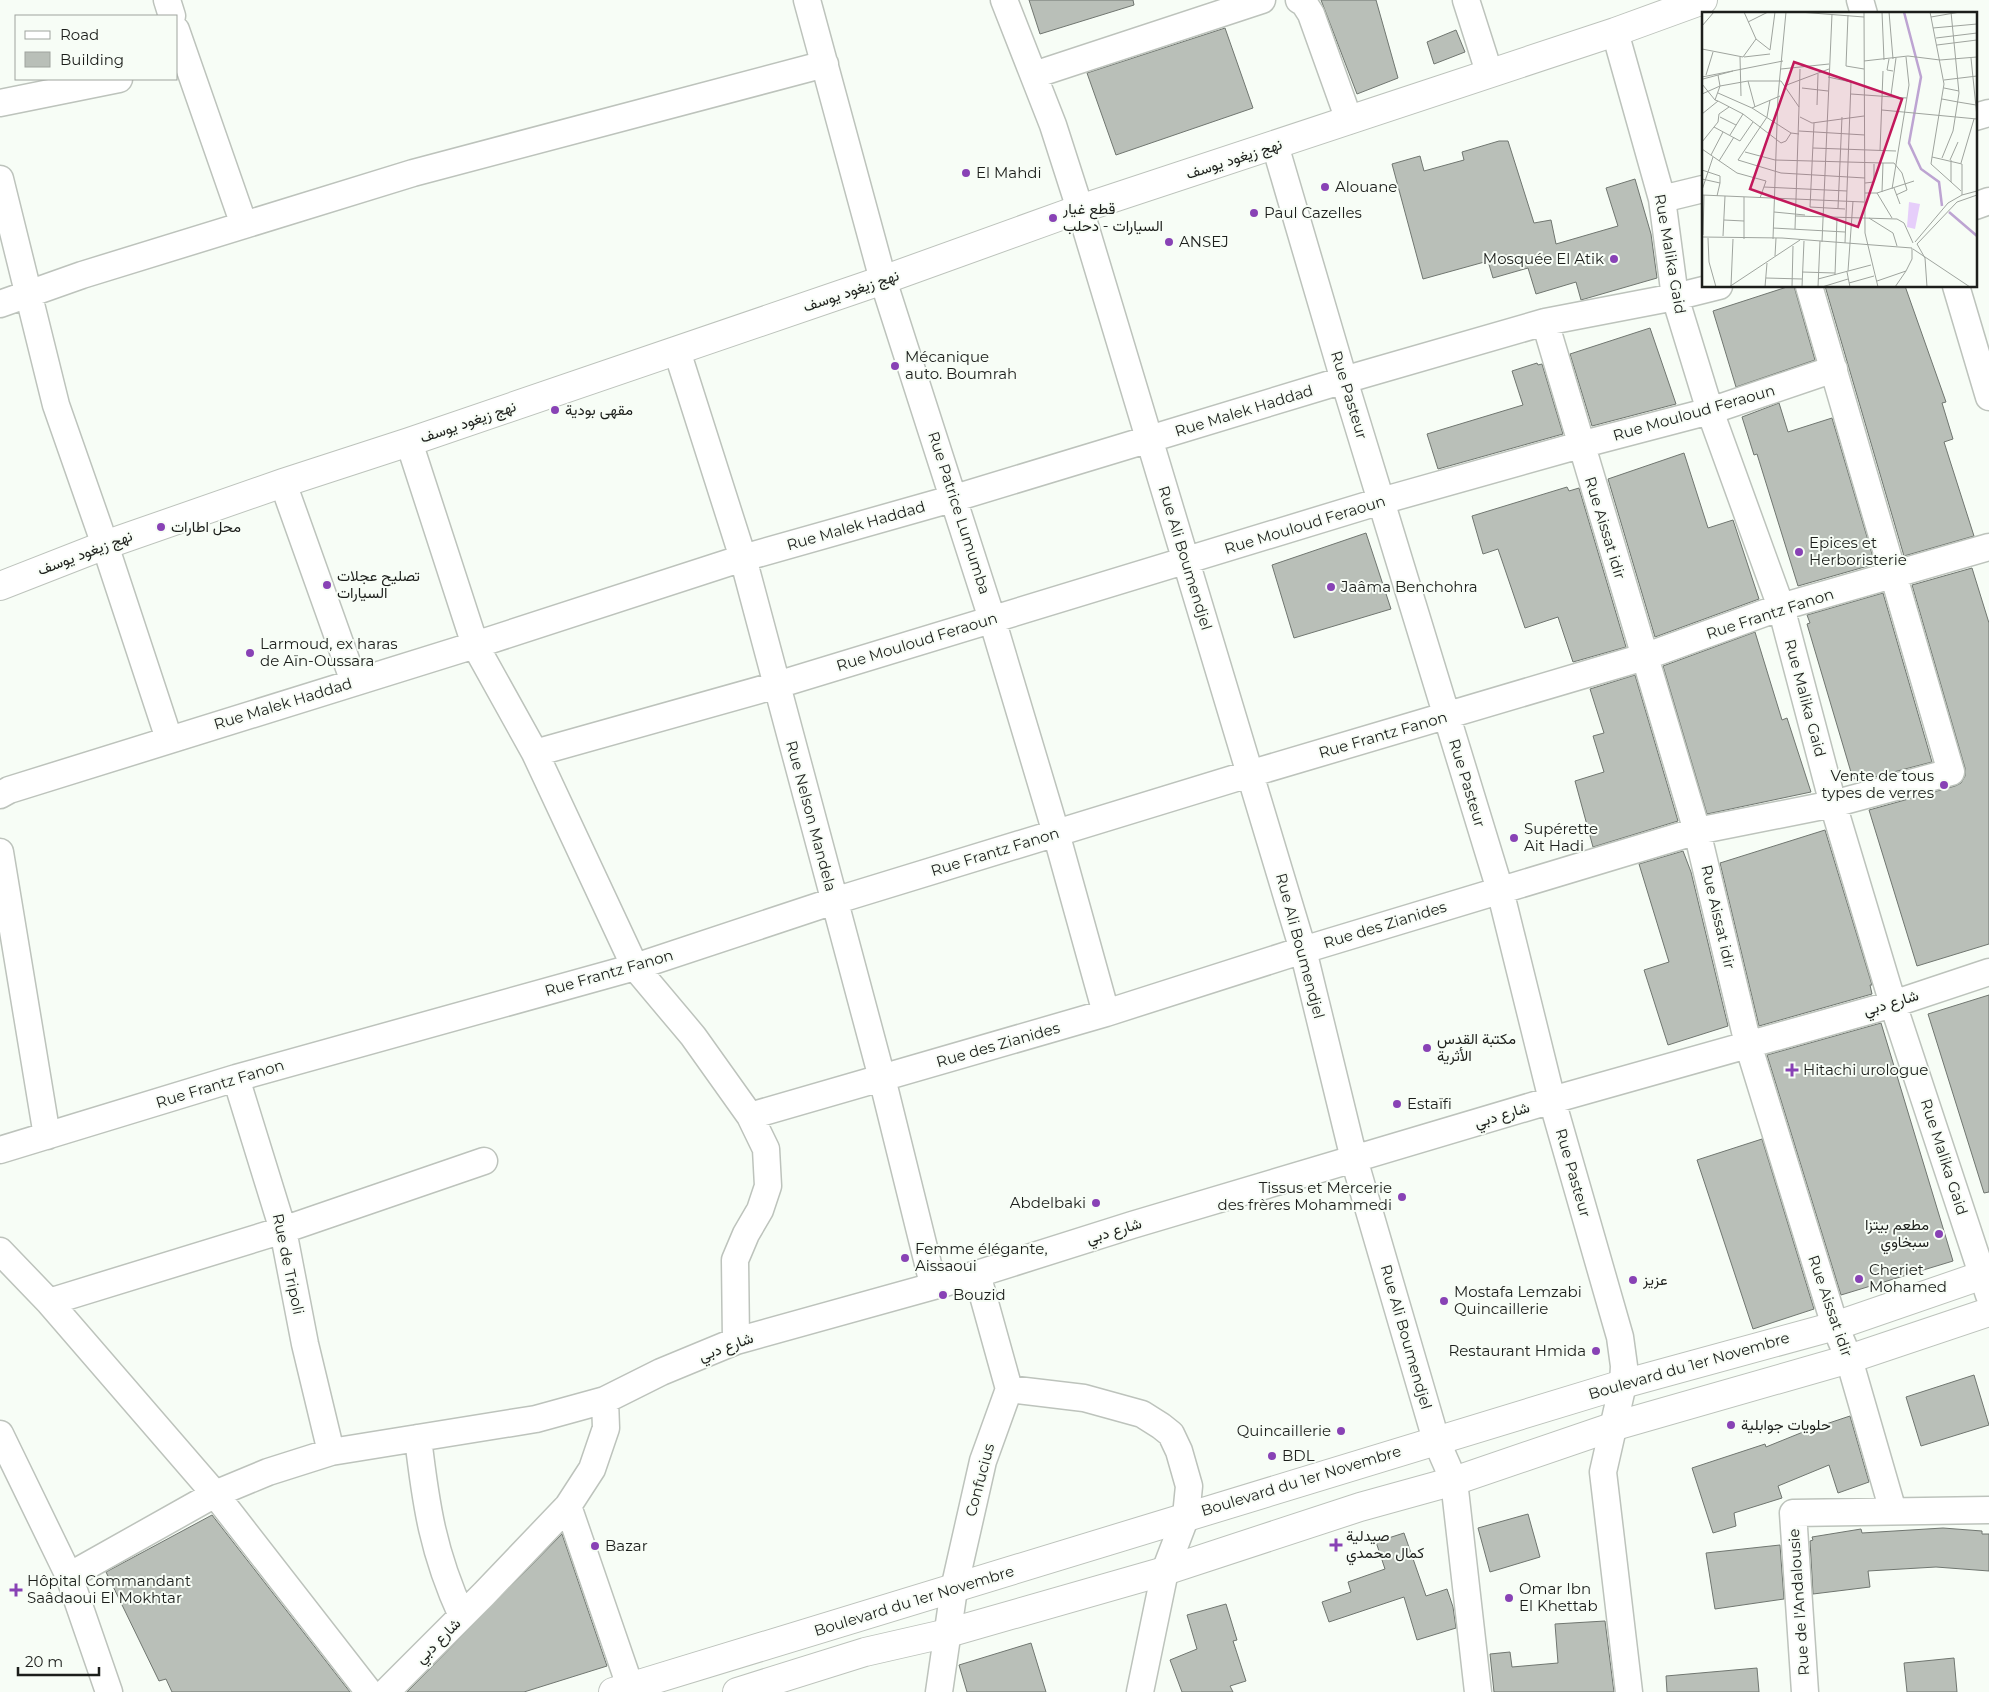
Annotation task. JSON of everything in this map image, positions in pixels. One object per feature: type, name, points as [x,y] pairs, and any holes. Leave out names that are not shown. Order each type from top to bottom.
[{"type":"main road","name":"نهج زيغود يوسف","points":[[0,586],[105,545],[283,482],[409,442],[884,280],[1080,209],[1275,146],[1489,72],[1615,32],[1703,0]]},
{"type":"main road","name":"Boulevard du 1er Novembre","points":[[626,1690],[1186,1516],[1622,1384],[1835,1326],[1987,1281]]},
{"type":"main road","points":[[737,1692],[865,1652],[948,1632],[1165,1570],[1360,1507],[1454,1481],[1615,1426],[1849,1358],[1989,1312]]},
{"type":"street","points":[[168,0],[172,15]]},
{"type":"street","name":"Rue Patrice Lumumba","points":[[807,0],[884,280],[992,619],[1056,833],[1106,1013]]},
{"type":"street","name":"Rue Ali Boumendjel","points":[[1004,0],[1053,125],[1080,209],[1303,950],[1354,1159],[1436,1440],[1454,1481],[1478,1692]]},
{"type":"street","points":[[1034,75],[1262,0]]},
{"type":"street","points":[[1299,0],[1304,2],[1311,14],[1349,120]]},
{"type":"street","points":[[1466,0],[1489,72]]},
{"type":"street","name":"Rue Malika Gaid","points":[[1615,32],[1662,200],[1674,297],[1710,411],[1782,607],[1833,804],[1893,1004],[1987,1281]]},
{"type":"street","points":[[178,42],[182,66],[244,225]]},
{"type":"street","points":[[0,304],[82,275],[413,173],[825,64]]},
{"type":"street","points":[[0,102],[114,80]]},
{"type":"street","points":[[1976,117],[1989,113]]},
{"type":"street","name":"Rue Pasteur","points":[[1275,146],[1344,380],[1500,890],[1552,1100],[1620,1337],[1624,1366],[1622,1384],[1615,1426],[1606,1451],[1603,1472],[1629,1692]]},
{"type":"street","points":[[0,179],[27,295],[56,405],[105,545],[169,739]]},
{"type":"street","points":[[1662,200],[1702,189]]},
{"type":"street","points":[[1976,206],[1989,201]]},
{"type":"street","name":"Rue Malek Haddad","points":[[0,795],[8,790],[475,645],[743,558],[955,498],[1344,380],[1545,322],[1711,288]]},
{"type":"street","points":[[1810,288],[1893,576]]},
{"type":"street","points":[[1957,288],[1980,333],[1989,397]]},
{"type":"street","name":"Rue Aissat idir","points":[[1545,322],[1580,445],[1697,831],[1748,1044],[1835,1326],[1849,1358],[1893,1512]]},
{"type":"street","name":"Rue Nelson Mandela","points":[[677,351],[743,558],[882,1078],[933,1284]]},
{"type":"street","name":"Rue Mouloud Feraoun","points":[[535,753],[777,685],[1381,502],[1580,445],[1710,411],[1834,369]]},
{"type":"street","points":[[409,442],[475,645],[535,753],[635,967],[693,1036],[750,1116],[766,1148],[768,1186],[760,1210],[746,1234],[735,1260],[736,1341]]},
{"type":"street","points":[[283,482],[354,682]]},
{"type":"street","name":"Rue Frantz Fanon","points":[[0,1150],[236,1078],[635,967],[834,901],[1249,774],[1644,657],[1782,607],[1989,547]]},
{"type":"street","name":"Rue des Zianides","points":[[750,1116],[1106,1013],[1303,950],[1697,831],[1833,804],[1951,772],[1893,576]]},
{"type":"street","points":[[0,852],[4,903],[47,1136]]},
{"type":"street","name":"شارع دبي","points":[[386,1692],[568,1506],[594,1461],[606,1428],[605,1400],[661,1372],[736,1341],[857,1309],[933,1284],[977,1274],[1132,1224],[1552,1100],[1893,1004],[1989,972]]},
{"type":"street","name":"Rue de Tripoli","points":[[236,1078],[283,1230],[305,1344],[331,1452]]},
{"type":"street","points":[[49,1302],[283,1230],[484,1161]]},
{"type":"street","points":[[0,1251],[49,1302],[215,1494],[369,1692]]},
{"type":"street","points":[[977,1274],[1009,1389],[1084,1398],[1142,1414],[1171,1434],[1182,1459],[1189,1486],[1186,1516],[1165,1570],[1140,1692]]},
{"type":"street","name":"Confucius","points":[[939,1692],[954,1589],[982,1461],[1009,1389]]},
{"type":"street","points":[[68,1576],[215,1494],[268,1472],[331,1452],[536,1419],[605,1400]]},
{"type":"street","points":[[0,1434],[68,1576],[109,1692]]},
{"type":"street","points":[[418,1438],[425,1499],[434,1543],[446,1581],[462,1616]]},
{"type":"street","points":[[568,1506],[626,1690]]},
{"type":"street","points":[[1893,1512],[1989,1510]]},
{"type":"street","name":"Rue de l'Andalousie","points":[[1805,1692],[1793,1513],[1893,1512]]},
{"type":"building","points":[[1029,0],[1133,0],[1134,5],[1040,34]]},
{"type":"building","points":[[1321,0],[1376,0],[1398,78],[1357,94]]},
{"type":"building","points":[[1225,28],[1253,108],[1116,155],[1087,73]]},
{"type":"building","points":[[1456,30],[1465,52],[1434,64],[1427,42]]},
{"type":"building","points":[[1499,141],[1508,141],[1534,223],[1551,220],[1556,244],[1618,226],[1606,188],[1635,179],[1651,234],[1657,278],[1581,300],[1576,282],[1536,294],[1528,268],[1493,278],[1488,261],[1423,279],[1392,164],[1420,156],[1424,171],[1464,160],[1462,152]]},
{"type":"building","points":[[1784,288],[1795,288],[1815,360],[1736,387],[1713,311]]},
{"type":"building","points":[[1826,288],[1906,288],[1946,402],[1942,403],[1953,439],[1944,442],[1974,536],[1904,556]]},
{"type":"building","points":[[1650,328],[1676,404],[1592,426],[1570,354]]},
{"type":"building","points":[[1537,363],[1538,365],[1542,364],[1563,434],[1438,469],[1427,434],[1523,405],[1512,371]]},
{"type":"building","points":[[1779,403],[1788,432],[1832,418],[1875,564],[1798,586],[1757,454],[1754,455],[1742,417]]},
{"type":"building","points":[[1684,453],[1708,528],[1733,520],[1759,599],[1655,637],[1608,479]]},
{"type":"building","points":[[1567,487],[1569,491],[1579,488],[1626,647],[1573,662],[1558,617],[1525,628],[1498,549],[1483,554],[1472,516]]},
{"type":"building","name":"Jaâma Benchohra","points":[[1366,533],[1391,609],[1294,638],[1272,565]]},
{"type":"building","points":[[1972,568],[1989,623],[1989,944],[1917,966],[1869,810],[1955,786],[1961,783],[1965,776],[1965,768],[1912,585]]},
{"type":"building","points":[[1883,593],[1932,762],[1859,781],[1858,778],[1853,779],[1807,624],[1810,623],[1807,615]]},
{"type":"building","points":[[1755,632],[1782,720],[1787,718],[1811,792],[1707,814],[1663,666]]},
{"type":"building","points":[[1635,675],[1678,821],[1593,847],[1575,781],[1604,772],[1593,736],[1604,733],[1590,689]]},
{"type":"building","points":[[1825,830],[1872,985],[1870,985],[1872,994],[1759,1026],[1720,863]]},
{"type":"building","points":[[1683,851],[1691,872],[1728,1026],[1668,1045],[1644,970],[1669,962],[1639,864]]},
{"type":"building","points":[[1989,995],[1989,1192],[1984,1193],[1928,1014]]},
{"type":"building","points":[[1881,1023],[1953,1261],[1841,1295],[1767,1055]]},
{"type":"building","points":[[1762,1139],[1814,1309],[1753,1329],[1697,1160]]},
{"type":"building","points":[[1974,1375],[1989,1425],[1921,1446],[1906,1397]]},
{"type":"building","points":[[1850,1416],[1869,1482],[1838,1493],[1829,1465],[1778,1486],[1782,1498],[1734,1513],[1736,1526],[1713,1533],[1692,1468],[1765,1444],[1766,1447]]},
{"type":"building","points":[[1528,1514],[1540,1557],[1490,1572],[1478,1528]]},
{"type":"building","points":[[212,1515],[350,1692],[172,1692],[166,1679],[159,1681],[106,1572]]},
{"type":"building","points":[[1943,1528],[1982,1531],[1982,1534],[1989,1534],[1989,1571],[1936,1567],[1868,1571],[1870,1587],[1813,1594],[1810,1541],[1813,1540],[1812,1537],[1861,1529],[1862,1533]]},
{"type":"building","points":[[1404,1533],[1426,1596],[1447,1589],[1453,1607],[1456,1628],[1417,1640],[1404,1597],[1329,1622],[1322,1602],[1351,1592],[1348,1582],[1385,1569],[1376,1542]]},
{"type":"building","points":[[562,1534],[607,1666],[524,1692],[407,1692]]},
{"type":"building","points":[[1780,1545],[1784,1599],[1715,1609],[1706,1553]]},
{"type":"building","points":[[1226,1604],[1237,1640],[1233,1641],[1246,1681],[1230,1686],[1233,1692],[1182,1692],[1170,1660],[1197,1649],[1187,1615]]},
{"type":"building","points":[[1605,1621],[1614,1692],[1494,1692],[1490,1654],[1510,1652],[1512,1667],[1558,1663],[1555,1624]]},
{"type":"building","points":[[1031,1643],[1046,1692],[967,1692],[959,1665]]},
{"type":"building","points":[[1954,1658],[1957,1692],[1907,1692],[1904,1663]]},
{"type":"building","points":[[1757,1668],[1759,1692],[1667,1692],[1666,1676]]},
{"type":"place","name":"El Mahdi","points":[[966,173]]},
{"type":"place","name":"Alouane","points":[[1325,187]]},
{"type":"place","name":"Paul Cazelles","points":[[1254,213]]},
{"type":"place","name":"قطع غيار السيارات - دحلب","points":[[1053,218]]},
{"type":"place","name":"ANSEJ","points":[[1169,242]]},
{"type":"place","name":"Mosquée El Atik","points":[[1614,259]]},
{"type":"place","name":"Mécanique auto. Boumrah","points":[[895,366]]},
{"type":"place","name":"مقهى بودية","points":[[555,410]]},
{"type":"place","name":"محل اطارات","points":[[161,527]]},
{"type":"place","name":"Epices et Herboristerie","points":[[1799,552]]},
{"type":"place","name":"تصليح عجلات السيارات","points":[[327,585]]},
{"type":"place","name":"Jaâma Benchohra","points":[[1331,587]]},
{"type":"place","name":"Larmoud, ex haras de Aïn-Oussara","points":[[250,653]]},
{"type":"place","name":"Vente de tous types de verres","points":[[1944,785]]},
{"type":"place","name":"Supérette Ait Hadi","points":[[1514,838]]},
{"type":"place","name":"مكتبة القدس الأثرية","points":[[1427,1048]]},
{"type":"place","name":"Hitachi urologue","points":[[1792,1070]]},
{"type":"place","name":"Estaïfi","points":[[1397,1104]]},
{"type":"place","name":"Tissus et Mercerie des frères Mohammedi","points":[[1402,1197]]},
{"type":"place","name":"Abdelbaki","points":[[1096,1203]]},
{"type":"place","name":"مطعم بيتزا سبخاوي","points":[[1939,1234]]},
{"type":"place","name":"Femme élégante, Aissaoui","points":[[905,1258]]},
{"type":"place","name":"Cheriet Mohamed","points":[[1859,1279]]},
{"type":"place","name":"عزيز","points":[[1633,1280]]},
{"type":"place","name":"Bouzid","points":[[943,1295]]},
{"type":"place","name":"Mostafa Lemzabi Quincaillerie","points":[[1444,1301]]},
{"type":"place","name":"Restaurant Hmida","points":[[1596,1351]]},
{"type":"place","name":"حلويات جوابلية","points":[[1731,1425]]},
{"type":"place","name":"Quincaillerie","points":[[1341,1431]]},
{"type":"place","name":"BDL","points":[[1272,1456]]},
{"type":"place","name":"صيدلية كمال محمدي","points":[[1336,1545]]},
{"type":"place","name":"Bazar","points":[[595,1546]]},
{"type":"place","name":"Hôpital Commandant Saâdaoui El Mokhtar","points":[[16,1590]]},
{"type":"place","name":"Omar Ibn El Khettab","points":[[1509,1598]]}]
